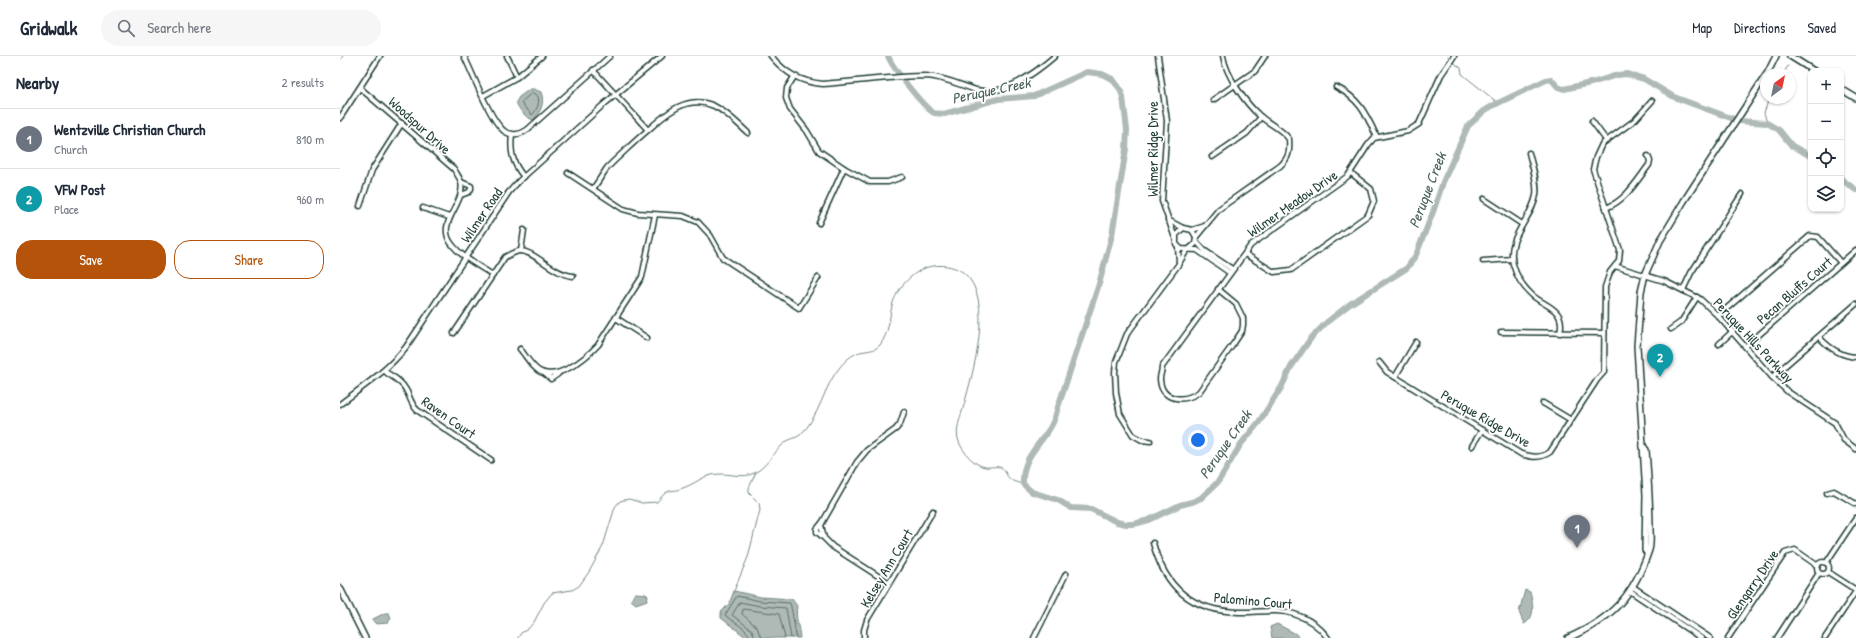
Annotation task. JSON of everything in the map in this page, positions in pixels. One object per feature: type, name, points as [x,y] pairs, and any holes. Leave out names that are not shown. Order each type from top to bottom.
[{"type":"main road","points":[[1770,68],[1776,56]]},
{"type":"main road","points":[[1790,56],[1809,68]]},
{"type":"main road","points":[[1568,638],[1578,634],[1606,616],[1632,589],[1639,578],[1646,554],[1646,495],[1637,346],[1641,292],[1645,275],[1669,225],[1760,85]]},
{"type":"main road","points":[[1844,91],[1856,98]]},
{"type":"main road","points":[[340,588],[365,638]]},
{"type":"street","points":[[340,118],[380,56]]},
{"type":"street","points":[[464,56],[495,122],[505,132],[512,134],[521,133],[527,130],[610,56]]},
{"type":"street","points":[[507,56],[517,77]]},
{"type":"street","points":[[483,96],[517,77],[542,56]]},
{"type":"street","name":"Wilmer Road","points":[[340,404],[384,371],[394,362],[406,347],[509,192],[524,176],[615,95],[662,56]]},
{"type":"street","points":[[771,56],[794,77],[811,83],[823,84],[908,76],[938,78],[990,92],[1004,88],[1022,79],[1055,56]]},
{"type":"street","name":"Wilmer Ridge Drive","points":[[1158,56],[1158,67],[1166,109],[1162,201],[1167,219],[1175,238]]},
{"type":"street","points":[[1150,441],[1142,440],[1133,436],[1120,414],[1115,383],[1116,362],[1127,334],[1188,250],[1194,247],[1196,239],[1219,209],[1230,199],[1286,160],[1289,154],[1289,139],[1278,128],[1261,117],[1235,85],[1229,74],[1223,56]]},
{"type":"street","points":[[1213,100],[1255,71],[1265,56]]},
{"type":"street","points":[[1336,87],[1349,94],[1356,100],[1377,137],[1408,130],[1419,124],[1440,75],[1454,56]]},
{"type":"street","points":[[593,70],[648,130]]},
{"type":"street","points":[[794,77],[786,92],[790,109],[807,131],[818,150],[844,168],[870,182],[888,182],[902,176]]},
{"type":"street","name":"Woodspur Drive","points":[[360,88],[454,169],[461,182],[461,195],[460,200],[449,217]]},
{"type":"street","name":"Peruque Ridge Drive","points":[[1379,362],[1387,372],[1521,454],[1533,457],[1544,456],[1555,445],[1596,380],[1604,372],[1605,287],[1610,272],[1616,266],[1620,256],[1619,244],[1593,168],[1599,150],[1606,140],[1635,120],[1652,100]]},
{"type":"street","points":[[593,189],[607,168],[675,107],[690,102],[698,102],[713,106],[721,110],[748,133]]},
{"type":"street","points":[[1212,157],[1244,135],[1261,117]]},
{"type":"street","points":[[1592,121],[1606,140]]},
{"type":"street","points":[[360,206],[372,170],[402,123]]},
{"type":"street","points":[[512,134],[511,155],[516,166],[524,176]]},
{"type":"street","name":"Wilmer Meadow Drive","points":[[1218,289],[1236,304],[1243,318],[1242,331],[1199,392],[1191,398],[1184,399],[1172,397],[1162,386],[1160,379],[1162,367],[1218,289],[1231,271],[1256,240],[1339,184],[1351,173],[1368,145],[1377,137]]},
{"type":"street","points":[[1529,153],[1536,196],[1522,224],[1514,245],[1512,259],[1518,279],[1523,286],[1539,301],[1554,308],[1561,323],[1560,333]]},
{"type":"street","points":[[1606,208],[1618,203],[1623,198],[1649,165],[1650,161],[1648,156]]},
{"type":"street","points":[[819,223],[844,168]]},
{"type":"street","points":[[568,173],[623,209],[631,212],[655,215],[683,216],[698,222],[710,235],[723,258],[799,308],[818,278]]},
{"type":"street","points":[[1245,254],[1274,272],[1291,270],[1365,219],[1374,205],[1374,195],[1367,184],[1351,173]]},
{"type":"street","name":"Woodspur Drive","points":[[461,182],[466,183],[471,189],[469,192],[461,195]]},
{"type":"street","points":[[1684,290],[1691,273],[1742,194]]},
{"type":"street","points":[[1484,199],[1522,224]]},
{"type":"street","points":[[423,208],[449,217],[447,228],[450,242],[466,257],[493,275]]},
{"type":"street","points":[[520,349],[536,369],[544,373],[554,374],[559,373],[592,351],[598,345],[642,277],[655,215]]},
{"type":"street","points":[[1167,219],[1184,228],[1192,230],[1205,226]]},
{"type":"street","points":[[1178,265],[1180,254],[1175,238],[1178,232],[1184,228]]},
{"type":"street","points":[[521,251],[524,230]]},
{"type":"street","points":[[1192,230],[1196,239],[1205,251],[1231,271]]},
{"type":"street","points":[[1718,316],[1810,236],[1818,237],[1841,263]]},
{"type":"street","points":[[1178,247],[1188,250],[1197,250],[1231,271]]},
{"type":"street","name":"Pecan Bluffs Court","points":[[1746,346],[1856,250]]},
{"type":"street","points":[[454,333],[505,257],[521,251],[530,254],[558,273],[573,276]]},
{"type":"street","points":[[1483,262],[1512,259]]},
{"type":"street","name":"Peruque Hills Parkway","points":[[1616,266],[1645,275],[1684,290],[1697,297],[1733,331],[1772,377],[1788,392],[1835,423],[1844,440],[1856,448]]},
{"type":"street","points":[[1671,329],[1681,322],[1697,297]]},
{"type":"street","points":[[1772,377],[1856,304]]},
{"type":"street","points":[[616,318],[647,338]]},
{"type":"street","points":[[1719,344],[1733,331]]},
{"type":"street","points":[[1501,332],[1604,333]]},
{"type":"street","points":[[1819,336],[1828,346],[1839,353],[1856,357]]},
{"type":"street","points":[[1395,376],[1416,342]]},
{"type":"street","name":"Raven Court","points":[[384,371],[402,384],[412,405],[417,410],[491,460]]},
{"type":"street","points":[[1543,403],[1571,420]]},
{"type":"street","points":[[889,584],[840,552],[823,537],[821,529],[822,523],[857,462],[868,450],[896,429],[900,424],[904,412]]},
{"type":"street","points":[[1472,446],[1482,430]]},
{"type":"street","points":[[1827,493],[1834,491],[1856,504]]},
{"type":"street","name":"Kelsey Ann Court","points":[[864,638],[864,630],[867,620],[933,511]]},
{"type":"street","points":[[1777,638],[1820,573],[1818,566],[1823,562],[1826,563],[1856,518]]},
{"type":"street","name":"Palomino Court","points":[[1153,543],[1161,566],[1173,584],[1185,596],[1199,605],[1223,611],[1265,611],[1295,614],[1316,626],[1328,638]]},
{"type":"street","name":"Glengarry Drive","points":[[1729,638],[1784,553],[1795,550],[1818,566]]},
{"type":"street","points":[[1826,563],[1829,569],[1828,572]]},
{"type":"street","points":[[1820,573],[1822,574],[1828,572]]},
{"type":"street","points":[[1825,638],[1856,590],[1828,572]]},
{"type":"street","points":[[1034,638],[1066,574]]},
{"type":"street","points":[[1632,589],[1701,638]]},
{"type":"street","points":[[1632,589],[1710,638]]},
{"type":"water","points":[[530,89],[541,92],[543,100],[540,111],[533,120],[523,113],[516,102],[519,97]]},
{"type":"water","points":[[1525,590],[1530,592],[1533,610],[1530,618],[1524,624],[1519,612]]},
{"type":"water","points":[[734,591],[761,597],[792,599],[797,606],[800,638],[747,638],[721,618],[721,612],[729,604]]},
{"type":"water","points":[[635,593],[646,594],[648,596],[647,600],[636,604],[631,600]]},
{"type":"water","points":[[385,613],[389,613],[391,618],[388,623],[376,624],[373,621],[373,619]]},
{"type":"water","points":[[1277,624],[1298,635],[1299,638],[1272,638],[1270,627]]},
{"type":"waterway","points":[[340,60],[343,56]]},
{"type":"waterway","name":"Peruque Creek","points":[[888,56],[895,69],[909,87],[923,104],[934,113],[944,114],[998,99],[1034,96],[1087,72],[1102,74],[1112,79],[1120,89],[1123,97],[1127,130],[1126,149],[1112,235],[1099,284],[1054,420],[1027,462],[1023,484],[1032,492],[1058,500],[1071,508],[1091,509],[1117,522],[1126,524],[1134,524],[1149,520],[1180,505],[1201,498],[1218,482],[1241,444],[1259,422],[1281,388],[1291,367],[1311,338],[1327,322],[1350,304],[1407,268],[1416,255],[1443,182],[1468,126],[1484,111],[1494,105],[1546,80],[1551,79],[1558,87],[1564,89],[1617,75],[1627,74],[1644,79],[1674,97],[1739,121],[1767,123],[1779,130],[1792,146],[1808,154]]},
{"type":"waterway","points":[[1453,62],[1461,68],[1462,74],[1498,103]]},
{"type":"waterway","points":[[1767,104],[1764,113],[1767,123]]},
{"type":"waterway","name":"Peruque Creek","points":[[1844,181],[1856,190]]},
{"type":"waterway","points":[[518,638],[521,633],[528,629],[534,622],[544,603],[552,593],[572,590],[579,586],[589,572],[603,546],[615,507],[620,501],[629,499],[642,503],[657,502],[667,492],[686,487],[704,477],[714,474],[746,476],[755,473],[765,465],[782,445],[800,435],[812,420],[829,384],[840,367],[855,354],[874,349],[880,345],[887,331],[892,306],[897,293],[911,277],[922,269],[928,267],[947,266],[956,268],[964,273],[973,285],[978,300],[980,317],[979,336],[972,374],[958,424],[957,433],[959,442],[966,454],[977,464],[985,467],[1002,468],[1011,480],[1023,484]]},
{"type":"waterway","points":[[734,591],[748,557],[760,510],[759,503],[749,493],[749,488],[756,472]]},
{"type":"place","name":"VFW Post","points":[[1660,377]]},
{"type":"place","name":"Wentzville Christian Church","points":[[1577,548]]}]
